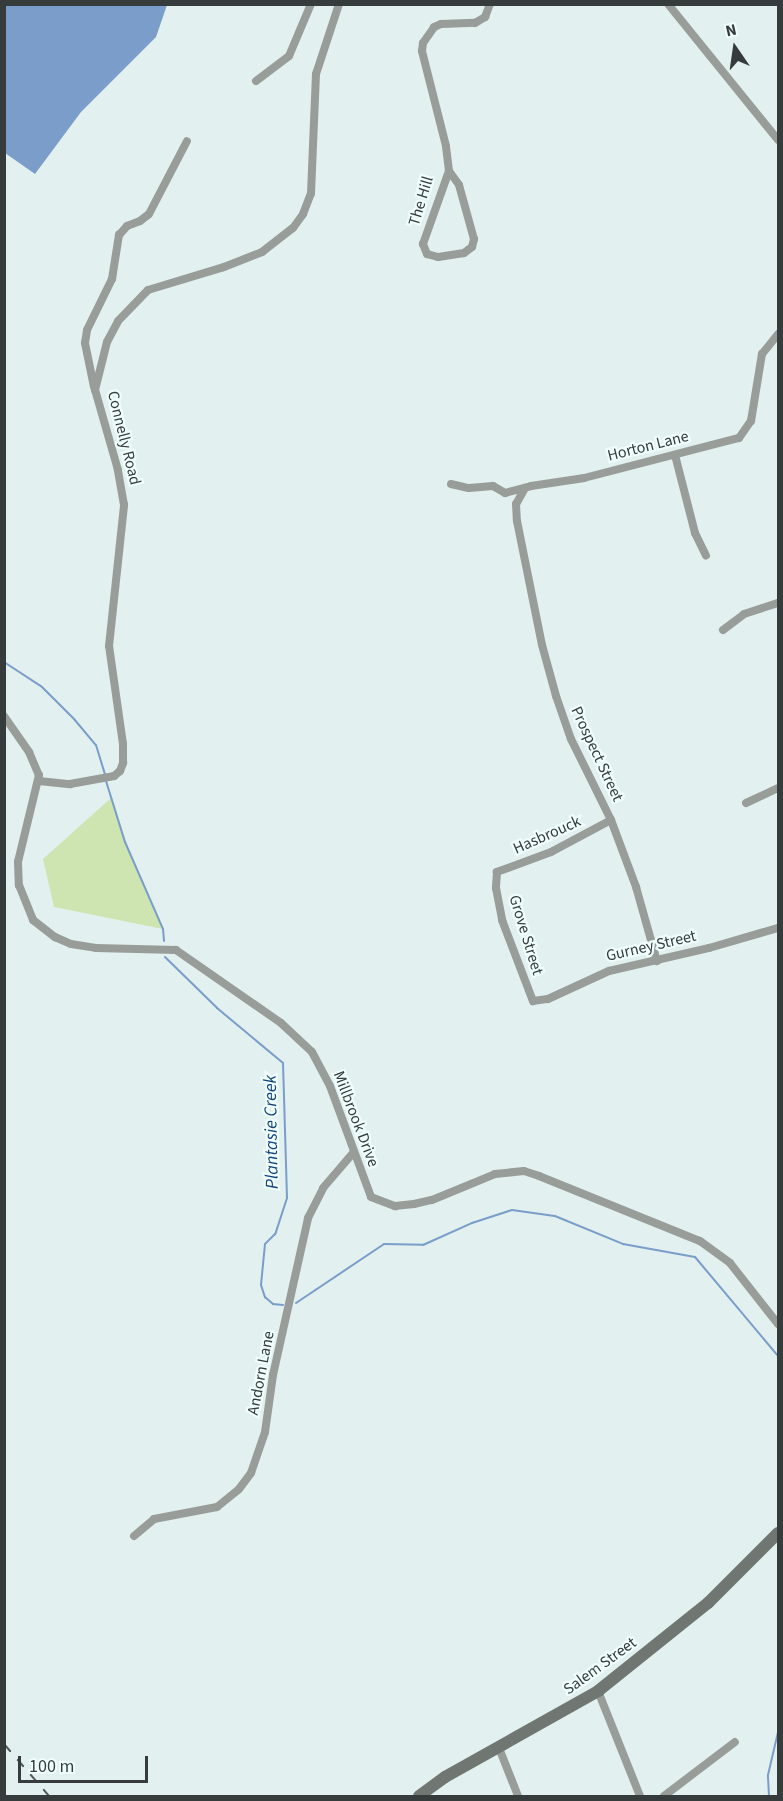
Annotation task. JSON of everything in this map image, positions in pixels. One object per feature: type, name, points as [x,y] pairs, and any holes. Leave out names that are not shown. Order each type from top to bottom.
[{"type":"street","points":[[256,81],[289,56],[311,4]]},
{"type":"street","name":"Connelly Road","points":[[39,781],[70,784],[87,782],[114,776],[120,771],[123,763],[123,744],[109,646],[123,505],[118,470],[95,390],[102,356],[118,321],[148,290],[224,267],[262,252],[281,241],[303,214],[311,193],[316,74],[339,4]]},
{"type":"street","name":"The Hill","points":[[448,171],[459,185],[474,239],[472,247],[464,254],[438,257],[427,254],[423,244],[448,171],[446,146],[424,61],[423,43],[434,27],[441,24],[476,23],[485,17],[490,4]]},
{"type":"street","points":[[668,4],[778,140]]},
{"type":"street","points":[[95,390],[85,344],[87,330],[112,279],[119,235],[123,228],[149,214],[187,141]]},
{"type":"street","name":"Horton Lane","points":[[451,484],[469,488],[493,486],[505,493],[584,478],[731,441],[744,434],[751,421],[759,363],[766,347],[778,334]]},
{"type":"street","points":[[675,455],[694,533],[706,556]]},
{"type":"street","name":"Prospect Street","points":[[525,488],[516,504],[516,512],[544,653],[565,725],[611,820],[636,887],[657,961]]},
{"type":"street","points":[[723,630],[744,614],[778,603]]},
{"type":"street","points":[[4,716],[29,752],[39,781]]},
{"type":"street","name":"Millbrook Drive","points":[[39,781],[18,862],[21,892],[33,920],[55,937],[71,944],[96,948],[176,950],[281,1023],[312,1052],[330,1086],[353,1154],[371,1197],[395,1206],[432,1200],[495,1174],[524,1171],[700,1241],[730,1263],[778,1324]]},
{"type":"street","points":[[746,803],[778,788]]},
{"type":"street","name":"Hasbrouck","points":[[496,876],[500,870],[551,852],[611,820]]},
{"type":"street","name":"Grove Street","points":[[496,876],[502,920],[533,1001]]},
{"type":"street","name":"Gurney Street","points":[[533,1001],[548,999],[609,971],[657,961],[778,928]]},
{"type":"street","name":"Andorn Lane","points":[[134,1536],[154,1519],[217,1507],[239,1489],[250,1473],[265,1432],[273,1375],[308,1218],[323,1188],[353,1154]]},
{"type":"street","name":"Salem Street","points":[[419,1797],[445,1778],[598,1691],[708,1603],[778,1533]]},
{"type":"street","points":[[598,1691],[640,1797]]},
{"type":"street","points":[[664,1797],[735,1742]]},
{"type":"street","points":[[499,1748],[518,1797]]},
{"type":"green space","points":[[111,798],[125,842],[163,929],[54,907],[43,859]]},
{"type":"water","points":[[5,4],[167,5],[156,37],[81,112],[35,174],[5,153]]},
{"type":"waterway","name":"Plantasie Creek","points":[[4,662],[42,687],[74,719],[96,745],[105,775]]},
{"type":"waterway","name":"Plantasie Creek","points":[[106,781],[125,842],[163,929],[164,941]]},
{"type":"waterway","name":"Plantasie Creek","points":[[165,957],[217,1008],[283,1063],[287,1198],[275,1234],[265,1244],[261,1285],[265,1297],[273,1304],[283,1305]]},
{"type":"waterway","name":"Plantasie Creek","points":[[296,1303],[384,1244],[423,1245],[472,1223],[512,1210],[555,1216],[623,1244],[695,1257],[778,1356]]},
{"type":"waterway","name":"Plantasie Creek","points":[[769,1796],[768,1775],[778,1732]]},
{"type":"railway","points":[[4,1744],[49,1796]]}]
